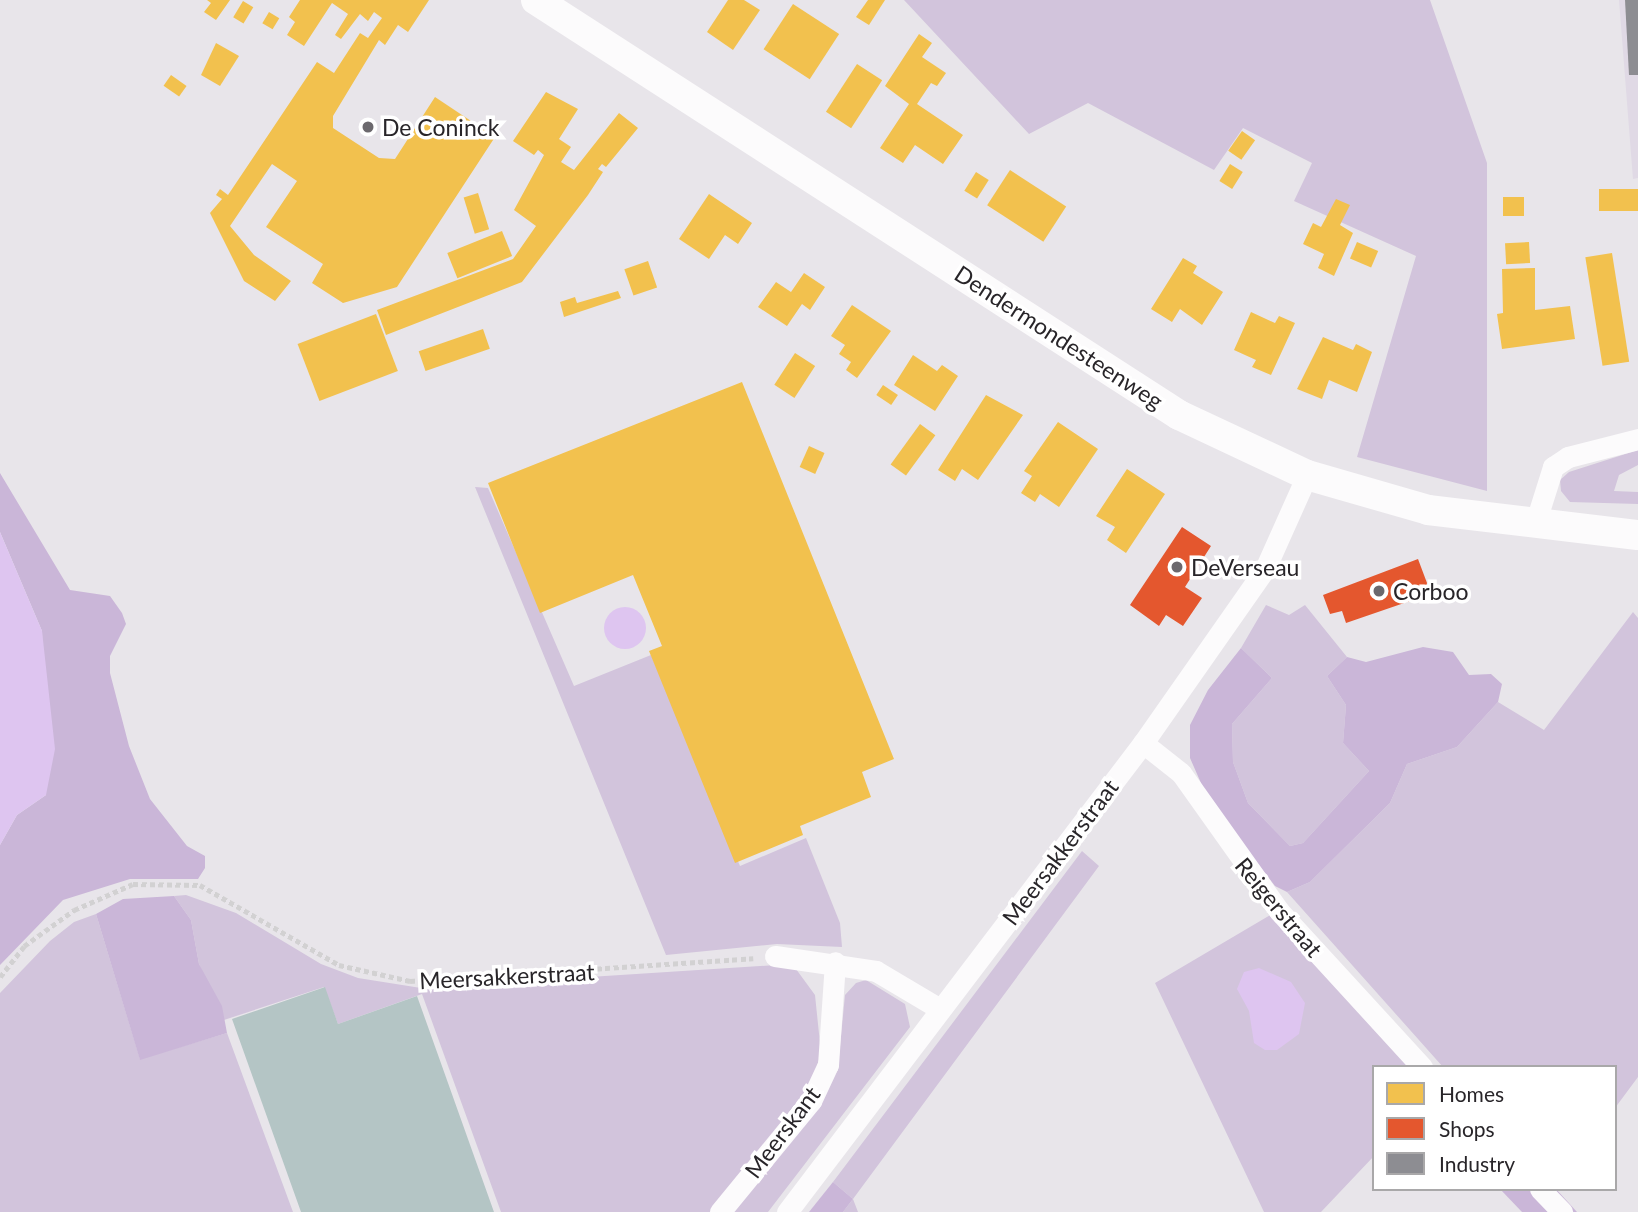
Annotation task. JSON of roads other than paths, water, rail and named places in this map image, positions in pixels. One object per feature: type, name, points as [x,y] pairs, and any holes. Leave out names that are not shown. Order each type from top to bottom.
[{"type":"main road","name":"Dendermondesteenweg","points":[[536,0],[1179,415],[1307,475],[1428,510],[1638,536]]},
{"type":"street","points":[[1535,524],[1553,467],[1568,457],[1638,439]]},
{"type":"street","name":"Meersakkerstraat","points":[[787,1212],[1143,743],[1265,569],[1307,475]]},
{"type":"street","name":"Reigerstraat","points":[[1143,743],[1181,773],[1279,911],[1420,1065]]},
{"type":"street","points":[[775,956],[835,962],[876,971],[940,1009]]},
{"type":"street","name":"Meerskant","points":[[720,1212],[811,1101],[828,1065],[835,962]]},
{"type":"street","points":[[1542,1191],[1562,1212]]},
{"type":"place","name":"De Coninck","points":[[368,127]]},
{"type":"place","name":"DeVerseau","points":[[1177,567]]},
{"type":"place","name":"Corboo","points":[[1379,591]]}]
